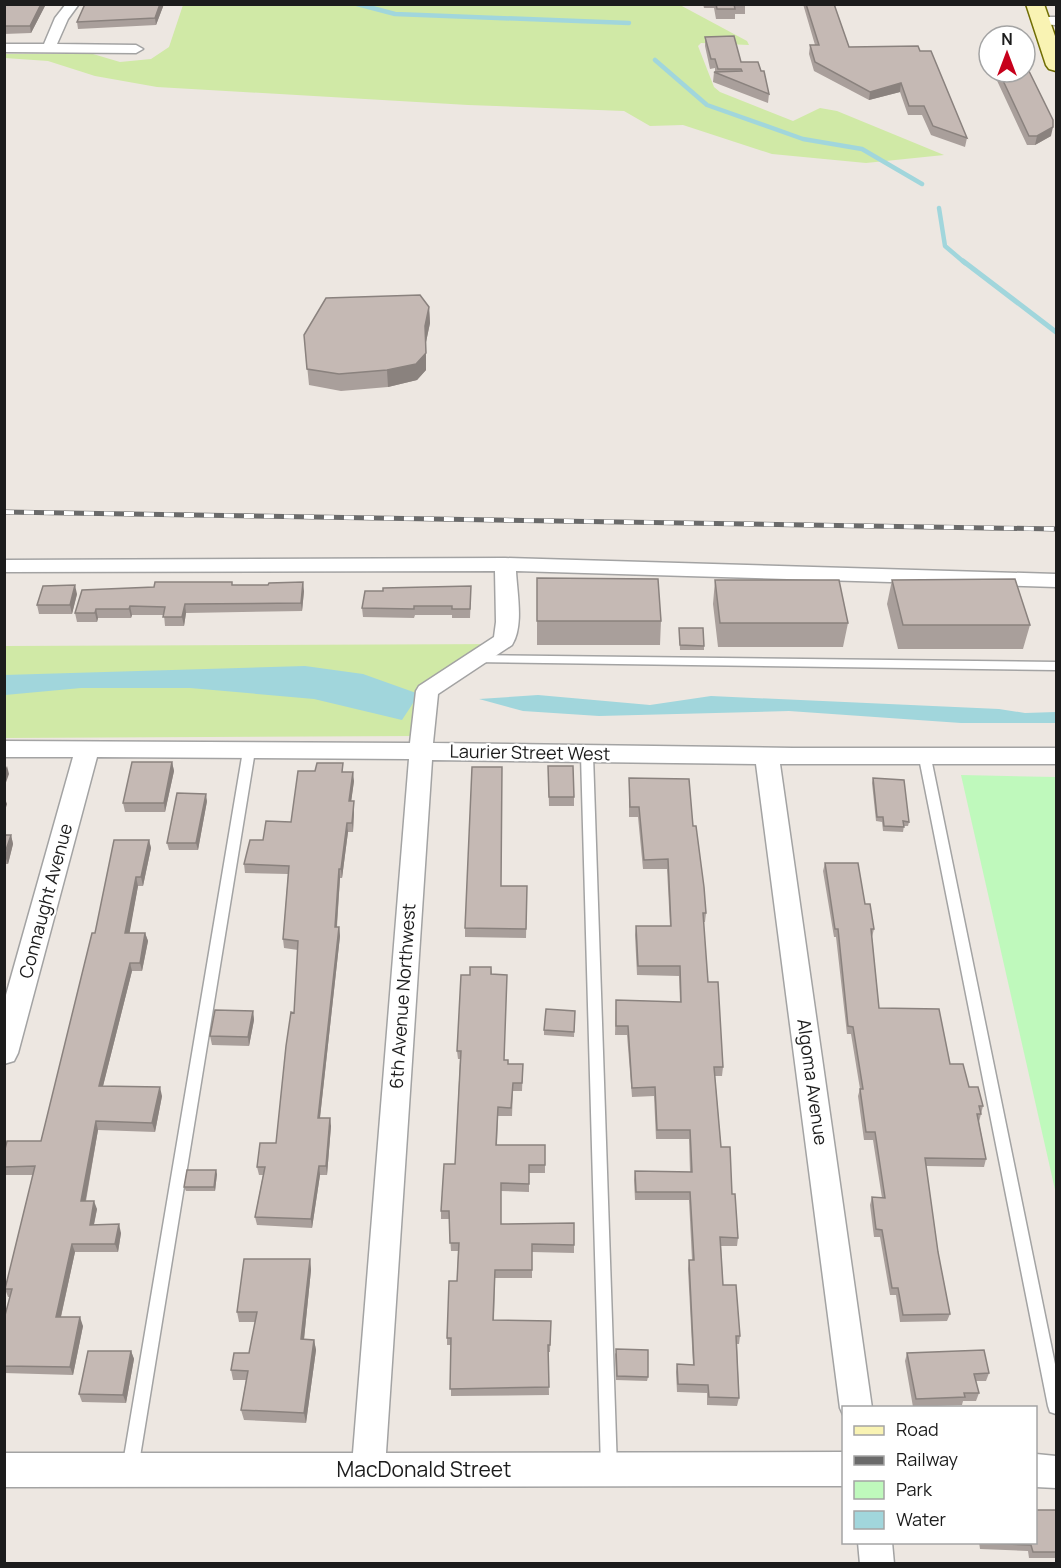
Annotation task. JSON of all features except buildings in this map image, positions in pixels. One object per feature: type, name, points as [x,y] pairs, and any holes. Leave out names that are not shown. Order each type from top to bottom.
[{"type":"street","points":[[48,48],[62,18],[73,4]]},
{"type":"street","points":[[1044,16],[1056,65]]},
{"type":"street","points":[[4,48],[136,49]]},
{"type":"street","points":[[4,566],[505,564],[1056,580]]},
{"type":"street","name":"6th Avenue Northwest","points":[[368,1470],[427,692],[504,640],[507,622],[505,564]]},
{"type":"street","name":"Connaught Avenue","points":[[4,1053],[87,749]]},
{"type":"street","name":"Laurier Street West","points":[[4,750],[421,751],[925,758],[1056,756]]},
{"type":"street","name":"Algoma Avenue","points":[[767,756],[856,1406]]},
{"type":"street","name":"MacDonald Street","points":[[4,1470],[842,1469]]},
{"type":"street","points":[[1037,1472],[1056,1472]]},
{"type":"street","points":[[875,1544],[878,1563]]},
{"type":"lane","points":[[476,659],[1056,666]]},
{"type":"lane","points":[[130,1470],[249,751]]},
{"type":"lane","points":[[587,755],[609,1470]]},
{"type":"lane","points":[[925,758],[1056,1406]]},
{"type":"green space","points":[[183,5],[680,5],[747,41],[749,45],[701,43],[698,46],[714,87],[720,92],[793,121],[820,108],[837,111],[944,155],[866,163],[772,154],[683,125],[650,126],[624,111],[468,105],[157,87],[95,76],[48,61],[5,58],[5,54],[93,54],[120,62],[151,59],[169,47]]},
{"type":"green space","points":[[507,644],[436,693],[416,736],[5,738],[4,646]]},
{"type":"green space","points":[[961,775],[1056,777],[1056,1194]]},
{"type":"water","points":[[305,666],[363,674],[419,694],[402,720],[314,699],[190,688],[81,688],[5,695],[4,675]]},
{"type":"water","points":[[538,695],[650,705],[711,696],[999,709],[1025,713],[1056,712],[1056,723],[961,723],[789,711],[599,716],[523,711],[479,699]]},
{"type":"waterway","points":[[357,4],[395,14],[629,23]]},
{"type":"waterway","points":[[655,60],[707,105],[803,139],[862,149],[922,184]]},
{"type":"waterway","points":[[939,208],[945,246],[965,263]]},
{"type":"waterway","points":[[963,261],[1056,332]]},
{"type":"railway","points":[[4,512],[1056,529]]}]
